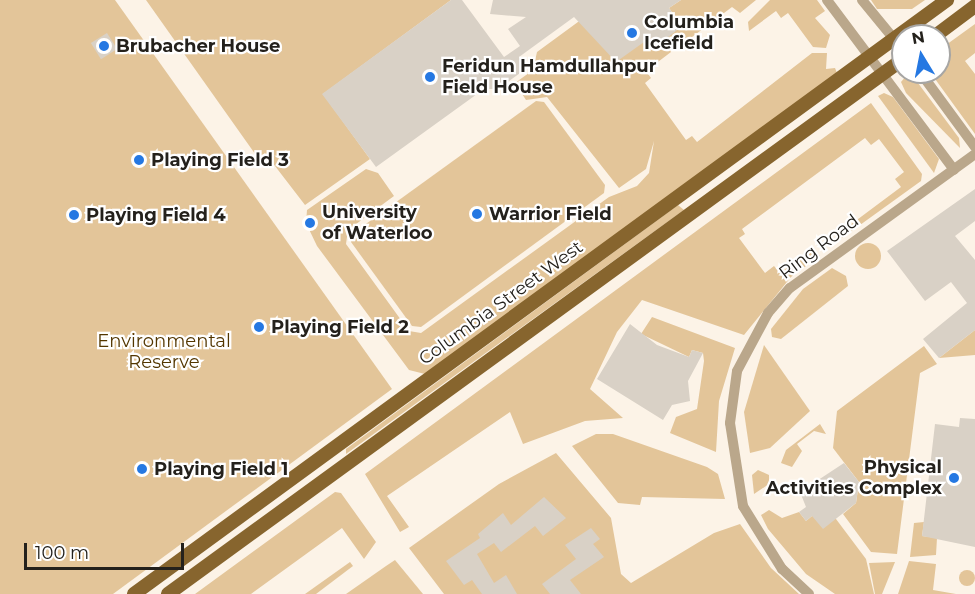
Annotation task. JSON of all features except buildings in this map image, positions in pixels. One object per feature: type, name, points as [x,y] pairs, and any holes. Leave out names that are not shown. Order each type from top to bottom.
[{"type":"main road","name":"Columbia Street West","points":[[914,24],[947,0]]},
{"type":"main road","points":[[951,24],[975,6]]},
{"type":"main road","name":"Columbia Street West","points":[[134,594],[891,40]]},
{"type":"main road","points":[[168,594],[891,68]]},
{"type":"street","points":[[827,0],[954,170]]},
{"type":"street","points":[[862,0],[891,36]]},
{"type":"street","points":[[929,84],[975,147]]},
{"type":"street","name":"Ring Road","points":[[809,594],[782,569],[743,506],[730,423],[737,371],[768,313],[790,288],[975,154]]},
{"type":"green space","name":"Environmental Reserve","points":[[0,0],[115,0],[392,389],[113,594],[0,594]]},
{"type":"green space","points":[[146,0],[451,0],[323,94],[370,159],[305,205],[265,153],[258,158]]},
{"type":"green space","points":[[608,0],[624,0],[657,45],[664,41],[671,52],[646,71],[651,78],[645,83],[686,140],[692,136],[697,142],[812,53],[827,53],[826,69],[835,68],[837,73],[425,374],[409,370],[317,246],[306,223],[307,210],[366,169],[378,173],[394,196],[348,230],[346,244],[409,331],[421,333],[609,197],[637,186],[649,173],[654,141],[646,169],[619,188],[547,97],[526,100],[515,83],[533,70],[537,52]]},
{"type":"green space","points":[[681,0],[756,0],[740,13],[732,7],[676,49],[667,37],[682,26],[669,8]]},
{"type":"green space","points":[[770,0],[817,0],[825,11],[815,18],[830,35],[826,48],[813,47],[788,13],[781,18],[776,11],[749,31],[748,22]]},
{"type":"green space","points":[[871,0],[925,0],[912,9],[877,9]]},
{"type":"green space","points":[[975,24],[975,53],[965,61],[975,74],[975,134],[939,84],[951,84],[951,41]]},
{"type":"green space","points":[[902,84],[919,84],[959,138],[960,148],[906,93]]},
{"type":"green space","points":[[884,93],[893,97],[939,159],[934,173],[878,96]]},
{"type":"green space","name":"Warrior Field","points":[[536,101],[544,102],[605,185],[604,193],[421,327],[412,326],[351,242],[352,234]]},
{"type":"green space","points":[[871,103],[922,174],[921,181],[842,238],[838,234],[901,187],[895,179],[904,172],[879,139],[871,145],[865,138],[742,229],[745,234],[739,238],[765,273],[774,266],[780,273],[814,248],[820,256],[791,277],[744,335],[642,300],[617,332],[590,389],[623,418],[585,421],[523,444],[510,412],[387,496],[409,527],[400,532],[365,474]]},
{"type":"green space","points":[[678,205],[684,210],[346,454],[346,449]]},
{"type":"green space","points":[[868,243],[877,247],[881,256],[877,265],[868,269],[859,265],[855,256],[859,247]]},
{"type":"green space","points":[[832,268],[846,276],[848,286],[781,339],[772,337],[771,329],[803,289]]},
{"type":"green space","points":[[652,317],[735,348],[719,401],[716,452],[670,433],[676,417],[697,409],[704,361],[703,353],[692,350],[689,357],[641,334]]},
{"type":"green space","points":[[975,330],[975,355],[939,358]]},
{"type":"green space","points":[[764,345],[810,411],[770,448],[750,453],[744,412]]},
{"type":"green space","points":[[924,346],[937,364],[920,373],[897,554],[871,552],[843,514],[856,503],[859,482],[833,448],[837,411]]},
{"type":"green space","points":[[820,424],[826,434],[814,431],[797,444],[802,451],[792,467],[781,463],[786,450]]},
{"type":"green space","points":[[596,434],[613,434],[707,467],[718,474],[725,499],[642,497],[640,505],[618,503],[572,446]]},
{"type":"green space","points":[[556,453],[611,518],[621,574],[631,583],[714,533],[740,524],[771,568],[799,594],[444,594],[409,548],[499,484]]},
{"type":"green space","points":[[758,470],[769,475],[769,484],[754,494],[752,475]]},
{"type":"green space","points":[[335,492],[341,493],[376,542],[364,559],[342,528],[251,594],[195,594]]},
{"type":"green space","points":[[769,510],[782,518],[799,512],[806,521],[812,516],[836,519],[866,559],[874,594],[835,594],[806,574],[768,529],[761,515]]},
{"type":"green space","points":[[924,522],[922,536],[937,538],[936,555],[910,557],[914,523]]},
{"type":"green space","points":[[395,560],[423,594],[346,594],[386,566]]},
{"type":"green space","points":[[909,561],[936,564],[933,590],[956,594],[898,594]]},
{"type":"green space","points":[[350,562],[353,566],[316,594],[305,594]]},
{"type":"green space","points":[[895,562],[882,594],[875,594],[869,563]]},
{"type":"green space","points":[[964,570],[970,570],[975,578],[973,584],[964,586],[959,581],[959,575]]},
{"type":"place","name":"Columbia Icefield","points":[[632,33]]},
{"type":"place","name":"Brubacher House","points":[[104,46]]},
{"type":"place","name":"Feridun Hamdullahpur Field House","points":[[430,77]]},
{"type":"place","name":"Playing Field 3","points":[[139,160]]},
{"type":"place","name":"Warrior Field","points":[[477,214]]},
{"type":"place","name":"Playing Field 4","points":[[74,215]]},
{"type":"place","name":"University of Waterloo","points":[[310,223]]},
{"type":"place","name":"Playing Field 2","points":[[259,327]]},
{"type":"place","name":"Playing Field 1","points":[[142,469]]},
{"type":"place","name":"Physical Activities Complex","points":[[954,478]]}]
